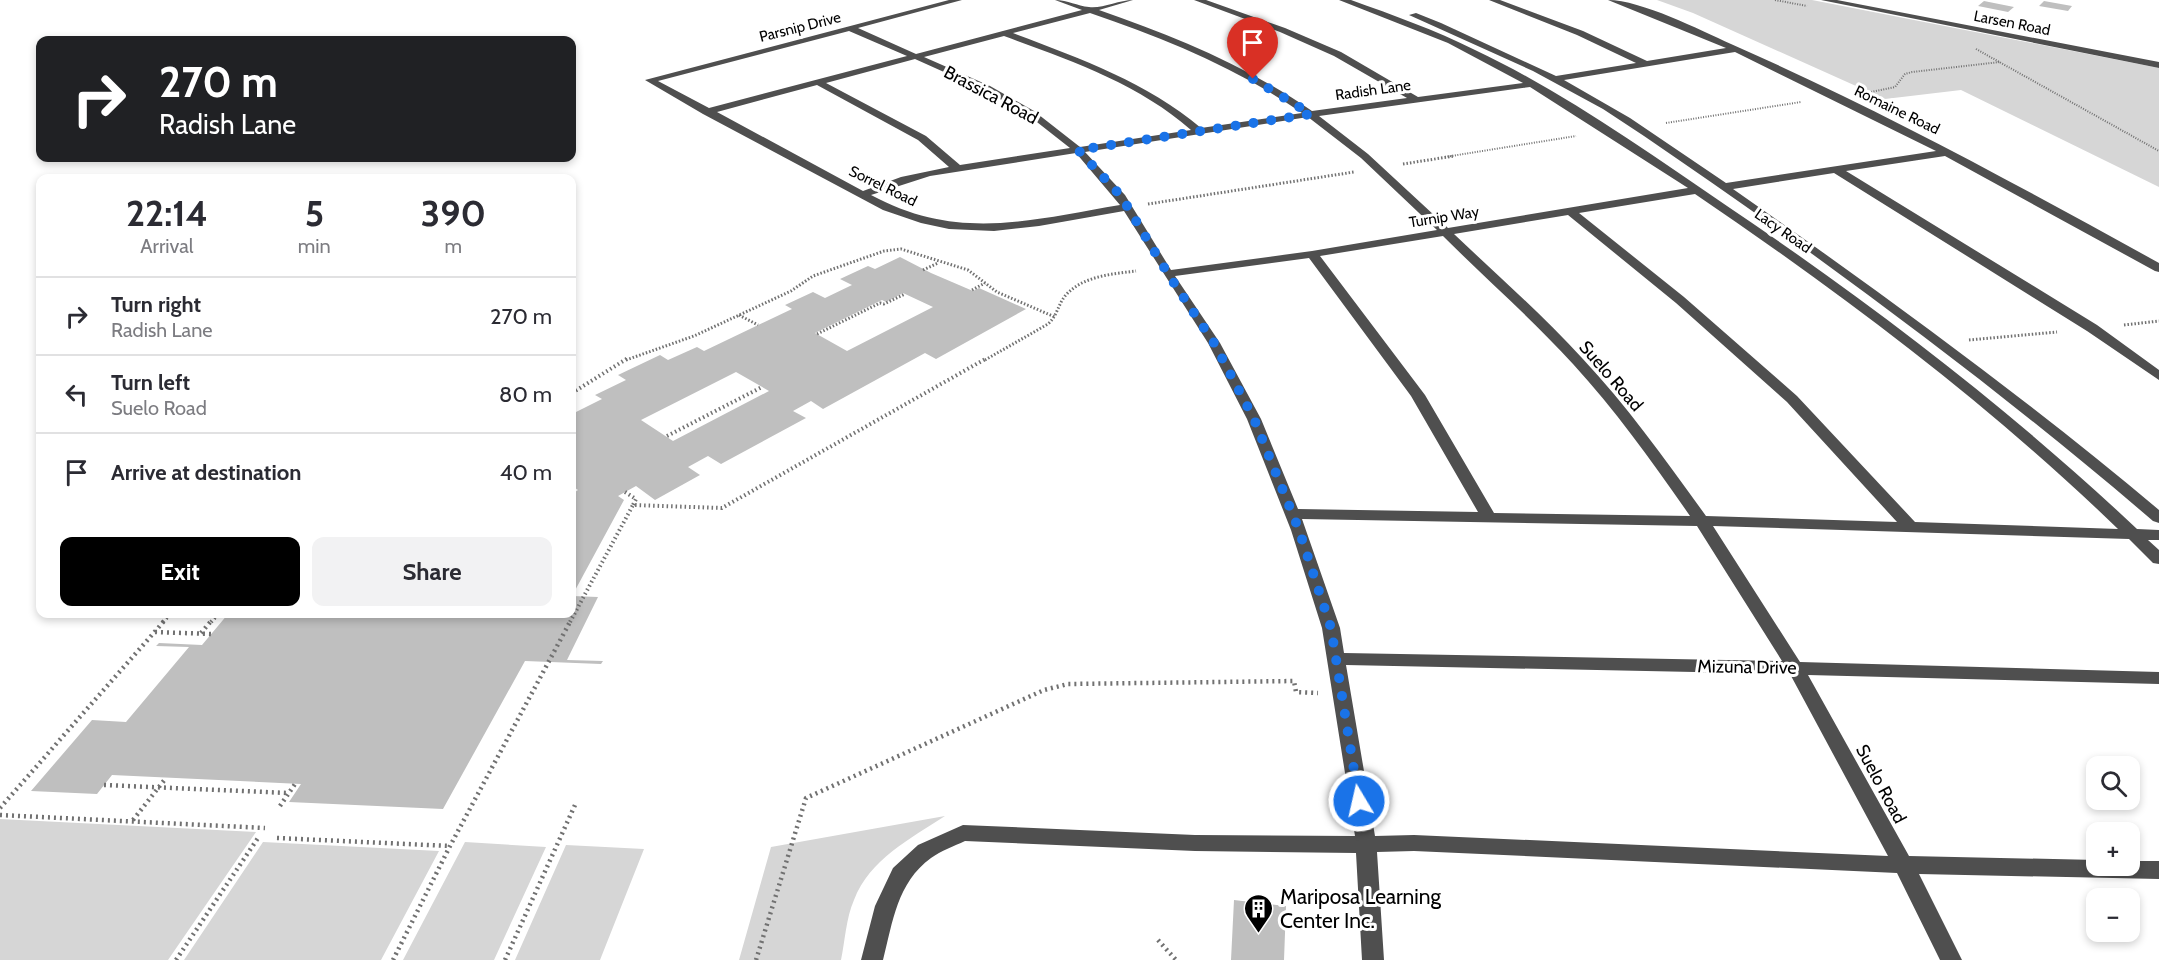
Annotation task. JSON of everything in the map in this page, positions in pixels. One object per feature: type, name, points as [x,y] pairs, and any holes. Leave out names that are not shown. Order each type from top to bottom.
[{"type":"street","name":"Parsnip Drive","points":[[650,80],[958,0]]},
{"type":"street","name":"Suelo Road","points":[[1059,0],[1162,35],[1268,87],[1311,114],[1380,167],[1590,375],[1644,441],[1703,522],[1796,668],[1824,714],[1951,960]]},
{"type":"street","points":[[706,112],[1129,0]]},
{"type":"street","points":[[1198,0],[1264,23],[1335,53],[1376,73],[1415,99]]},
{"type":"street","name":"Lacy Road","points":[[1343,0],[1428,32],[1533,84],[1610,131],[1698,190],[1817,273],[1961,384],[2046,453],[2159,559]]},
{"type":"street","name":"Lacy Road","points":[[1371,0],[1479,42],[1554,79],[1637,127],[1835,264],[1991,379],[2081,450],[2159,518]]},
{"type":"street","points":[[1493,0],[1587,36],[1648,65]]},
{"type":"street","name":"Romaine Road","points":[[1612,0],[1736,49],[1949,152],[2159,268]]},
{"type":"street","name":"Larsen Road","points":[[1825,0],[2159,65]]},
{"type":"street","name":"Brassica Road","points":[[850,28],[987,88],[1031,113],[1078,150],[1106,178],[1127,207],[1214,343],[1254,419],[1293,514],[1331,628],[1366,844],[1373,960]]},
{"type":"street","points":[[1005,33],[1112,76],[1166,106],[1199,131]]},
{"type":"street","points":[[1554,79],[1736,49]]},
{"type":"street","name":"Sorrel Road","points":[[650,80],[706,112],[865,194],[887,208],[911,218],[949,226],[983,227],[1127,207]]},
{"type":"street","points":[[818,82],[922,138],[958,169]]},
{"type":"street","name":"Radish Lane","points":[[865,194],[905,179],[958,169],[1311,114],[1533,84]]},
{"type":"street","points":[[1723,187],[1949,152]]},
{"type":"street","points":[[1837,170],[2092,328],[2159,376]]},
{"type":"street","name":"Turnip Way","points":[[1168,274],[1312,254],[1698,190]]},
{"type":"street","points":[[1570,211],[1680,300],[1792,399],[1912,529]]},
{"type":"street","points":[[1312,254],[1418,395],[1489,518]]},
{"type":"street","points":[[1293,514],[1703,522],[2159,535]]},
{"type":"street","name":"Mizuna Drive","points":[[1335,659],[2159,678]]},
{"type":"street","points":[[872,960],[886,906],[900,874],[925,851],[963,833],[1175,843],[1414,843],[1903,865],[2159,870]]},
{"type":"path","points":[[1775,0],[1809,7]]},
{"type":"path","points":[[1971,46],[2159,151]]},
{"type":"path","points":[[1863,94],[1895,87],[1905,74],[1912,72],[2000,62]]},
{"type":"path","points":[[1659,124],[1811,101]]},
{"type":"path","points":[[1405,163],[1586,134]]},
{"type":"path","points":[[1154,203],[1356,171]]},
{"type":"path","points":[[576,391],[630,357],[682,341],[791,291],[813,276],[836,270],[876,252],[901,249],[938,263],[973,272],[997,292],[1056,317]]},
{"type":"path","points":[[923,270],[938,263]]},
{"type":"path","points":[[633,505],[722,508],[1056,317],[1063,298],[1085,282],[1109,274],[1137,271]]},
{"type":"path","points":[[972,290],[985,283]]},
{"type":"path","points":[[817,334],[880,303],[884,304],[905,294]]},
{"type":"path","points":[[739,315],[758,325]]},
{"type":"path","points":[[2113,326],[2159,321]]},
{"type":"path","points":[[1972,340],[2059,331]]},
{"type":"path","points":[[667,436],[762,387]]},
{"type":"path","points":[[576,611],[636,500],[625,492]]},
{"type":"path","points":[[0,808],[167,618]]},
{"type":"path","points":[[201,634],[215,618]]},
{"type":"path","points":[[393,960],[450,846],[572,618]]},
{"type":"path","points":[[155,632],[211,634]]},
{"type":"path","points":[[756,960],[806,798],[1044,690],[1068,684],[1294,681],[1296,692],[1315,693]]},
{"type":"path","points":[[132,821],[166,778]]},
{"type":"path","points":[[280,806],[295,784]]},
{"type":"path","points":[[104,785],[288,794]]},
{"type":"path","points":[[505,960],[575,805]]},
{"type":"path","points":[[0,815],[265,828]]},
{"type":"path","points":[[176,960],[258,838]]},
{"type":"path","points":[[277,838],[450,846]]},
{"type":"path","points":[[1158,940],[1176,960]]},
{"type":"shaded area","points":[[1657,0],[1812,0],[2159,68],[2159,187],[1961,90],[1885,99],[1693,13]]},
{"type":"shaded area","points":[[945,816],[892,851],[870,873],[851,907],[841,960],[739,960],[771,847]]},
{"type":"shaded area","points":[[0,819],[256,832],[168,960],[0,960]]},
{"type":"shaded area","points":[[263,842],[439,851],[381,960],[184,960]]},
{"type":"shaded area","points":[[465,842],[546,847],[494,960],[403,960]]},
{"type":"shaded area","points":[[566,845],[644,849],[600,960],[515,960]]},
{"type":"building","points":[[1984,1],[2014,7],[2008,12],[1978,6]]},
{"type":"building","points":[[2044,1],[2072,6],[2068,11],[2039,6]]},
{"type":"building","points":[[900,257],[973,291],[979,288],[1026,309],[936,359],[925,353],[823,409],[811,401],[793,411],[806,418],[721,464],[708,456],[688,467],[700,475],[655,500],[636,486],[618,496],[624,500],[576,589],[576,491],[578,490],[576,489],[576,412],[602,399],[595,395],[626,380],[618,375],[660,355],[668,360],[697,347],[704,351],[792,309],[785,305],[813,292],[825,298],[852,285],[840,279],[868,266],[875,269]],"holes":[[[903,293],[933,307],[847,351],[815,333],[882,300],[886,302]],[[736,372],[769,391],[673,441],[641,420]]]},
{"type":"building","points":[[576,596],[598,597],[567,660],[603,661],[601,664],[525,661],[443,809],[289,802],[301,784],[112,775],[97,794],[31,791],[92,720],[126,722],[189,647],[156,646],[159,643],[202,645],[225,618],[576,618]]},
{"type":"building","name":"Mariposa Learning Center Inc.","points":[[1234,900],[1286,906],[1284,960],[1231,960]]},
{"type":"place","name":"Mariposa Learning Center Inc.","points":[[1259,934]]},
{"type":"route","points":[[1253,79],[1311,114],[1078,150],[1121,196],[1168,274],[1214,343],[1254,419],[1299,530],[1331,628],[1359,801]]}]
